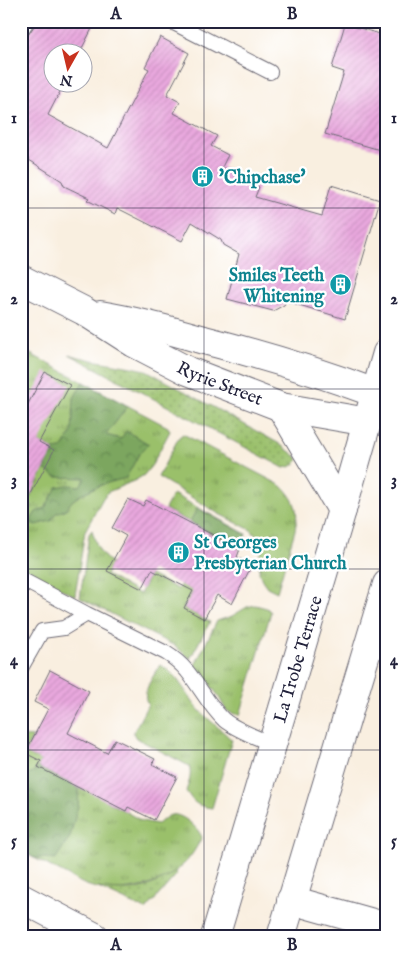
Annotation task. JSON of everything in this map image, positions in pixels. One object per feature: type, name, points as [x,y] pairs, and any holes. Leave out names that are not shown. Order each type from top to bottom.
[{"type":"main road","name":"Ryrie Street","points":[[21,279],[84,311],[134,342],[188,371],[281,407],[377,423]]},
{"type":"main road","name":"Ryrie Street","points":[[84,311],[134,321],[242,350],[335,378],[381,395]]},
{"type":"main road","name":"La Trobe Terrace","points":[[215,937],[342,510],[377,423],[387,353]]},
{"type":"main road","points":[[281,407],[342,510]]},
{"type":"main road","points":[[281,937],[387,584]]},
{"type":"main road","points":[[21,898],[95,937]]},
{"type":"main road","points":[[291,900],[387,927]]},
{"type":"lane","points":[[21,31],[27,21]]},
{"type":"lane","points":[[170,21],[270,72]]},
{"type":"lane","points":[[21,579],[166,653],[178,661],[188,672],[207,701],[225,721],[273,745]]},
{"type":"lane","points":[[21,668],[42,631],[64,628],[87,614]]},
{"type":"green space","points":[[21,349],[168,427],[170,431],[152,465],[144,475],[108,492],[103,498],[85,531],[75,596],[21,568],[21,538],[28,526],[24,523],[32,506],[27,503],[54,450],[31,438],[21,440]]},
{"type":"green space","points":[[69,354],[146,370],[278,443],[297,457],[298,461],[292,466],[284,468]]},
{"type":"green space","points":[[83,382],[128,406],[106,435],[121,439],[126,431],[149,444],[139,454],[126,478],[104,484],[83,493],[72,501],[65,510],[56,513],[51,521],[35,525],[29,523],[36,512],[45,508],[57,487],[68,485],[80,486],[85,478],[56,477],[44,469],[54,450],[62,449],[72,432],[74,398]]},
{"type":"green space","points":[[183,434],[282,486],[293,501],[296,511],[295,530],[277,592],[267,587],[262,580],[259,572],[260,546],[257,537],[251,530],[219,514],[158,477],[179,437]]},
{"type":"green space","points":[[173,494],[246,534],[240,549],[165,509]]},
{"type":"green space","points":[[197,508],[246,534],[240,549],[190,522]]},
{"type":"green space","points":[[92,530],[101,553],[112,563],[106,575],[140,594],[150,575],[178,589],[181,584],[193,591],[184,608],[210,622],[190,659],[175,646],[80,598],[89,534]]},
{"type":"green space","points":[[255,605],[267,608],[271,612],[240,715],[226,710],[217,694],[195,665],[217,621]]},
{"type":"green space","points":[[160,665],[172,674],[200,711],[232,740],[212,808],[196,803],[186,791],[190,775],[189,766],[136,738],[133,733],[148,704],[146,700],[147,690]]},
{"type":"green space","points":[[21,736],[33,737],[25,753],[41,761],[38,767],[85,791],[89,784],[105,800],[142,821],[158,824],[167,816],[175,815],[190,822],[201,834],[202,838],[192,854],[175,872],[164,879],[138,888],[111,890],[86,885],[21,851]]},
{"type":"green space","points":[[38,767],[79,788],[78,806],[70,837],[55,860],[34,858],[21,851],[21,782]]},
{"type":"green space","points":[[175,872],[177,874],[146,910],[98,888],[126,890],[146,887]]},
{"type":"building","points":[[36,21],[96,21],[85,42],[42,42],[42,92],[60,92],[48,115],[108,148],[149,69],[145,67],[160,37],[189,53],[167,95],[180,102],[174,113],[217,136],[211,146],[228,155],[222,167],[259,187],[255,197],[322,216],[331,185],[380,200],[345,319],[286,301],[284,305],[273,311],[227,299],[239,254],[223,245],[221,240],[192,222],[182,241],[117,208],[115,214],[87,200],[89,198],[64,186],[62,181],[26,158],[21,167],[21,46]]},
{"type":"building","points":[[345,24],[387,36],[387,152],[325,134],[344,72],[332,68]]},
{"type":"building","points":[[45,372],[70,385],[39,442],[54,450],[21,513],[21,417]]},
{"type":"building","name":"St Georges Presbyterian Church","points":[[128,499],[143,506],[146,500],[240,549],[237,557],[252,565],[232,604],[217,595],[204,619],[184,608],[193,591],[152,570],[142,589],[107,571],[126,536],[112,528]]},
{"type":"building","points":[[50,670],[89,691],[68,733],[107,753],[115,739],[155,759],[152,764],[177,777],[154,820],[128,807],[126,811],[38,767],[41,761],[25,753],[48,709],[34,702]]},
{"type":"place","name":"'Chipchase'","points":[[203,177]]},
{"type":"place","name":"Smiles Teeth Whitening","points":[[340,285]]},
{"type":"place","name":"St Georges Presbyterian Church","points":[[178,552]]}]
